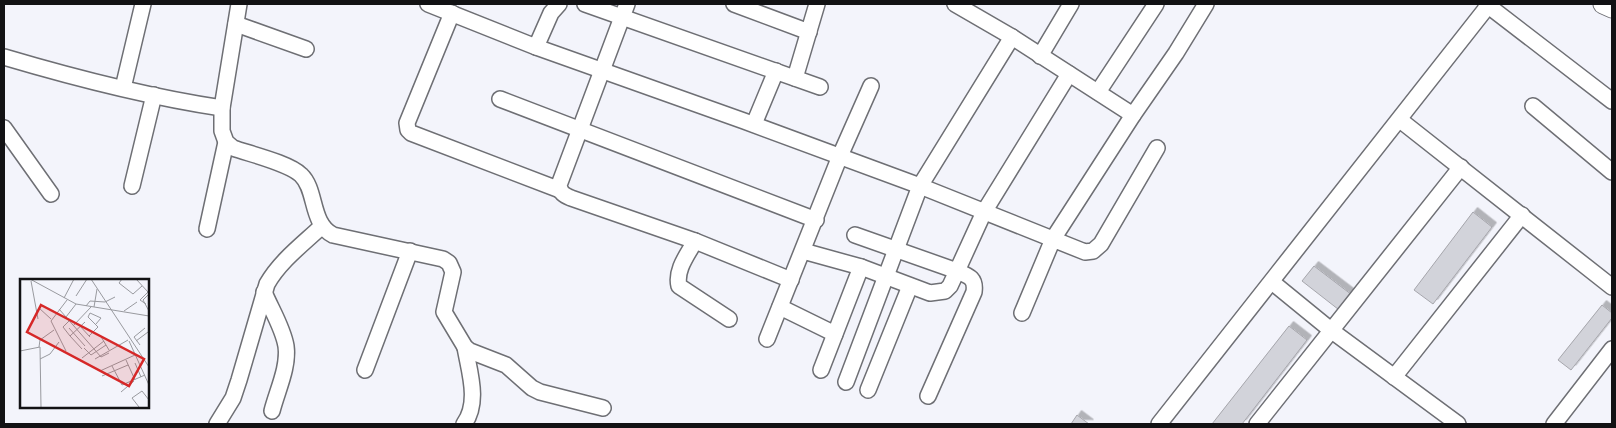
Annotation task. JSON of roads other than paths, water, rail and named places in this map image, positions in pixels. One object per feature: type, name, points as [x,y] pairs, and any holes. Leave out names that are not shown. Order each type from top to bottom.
[{"type":"main road","points":[[1603,4],[1612,8]]},
{"type":"street","points":[[123,88],[143,4]]},
{"type":"street","points":[[240,4],[222,108],[222,131],[226,142],[233,148],[290,167],[300,173],[305,179],[322,226],[327,232],[333,235],[443,259],[449,263],[453,272],[444,312],[465,347],[470,351],[506,365],[532,388],[540,392],[603,408]]},
{"type":"street","points":[[428,4],[536,47],[754,124],[920,186],[1085,252],[1093,251],[1100,244],[1157,148]]},
{"type":"street","points":[[536,47],[551,13],[559,4]]},
{"type":"street","points":[[585,4],[625,10],[820,87]]},
{"type":"street","points":[[734,4],[809,32]]},
{"type":"street","points":[[795,78],[817,4]]},
{"type":"street","points":[[955,4],[1012,37],[1133,115]]},
{"type":"street","points":[[1040,56],[1071,4]]},
{"type":"street","points":[[1098,92],[1156,4]]},
{"type":"street","points":[[1022,313],[1053,239],[1133,115],[1176,53],[1206,4]]},
{"type":"street","points":[[1159,424],[1400,120],[1487,5],[1612,101]]},
{"type":"street","points":[[560,190],[559,185],[625,10]]},
{"type":"street","points":[[452,13],[407,123],[408,130],[411,133],[560,190],[571,198],[695,241],[791,280]]},
{"type":"street","points":[[236,24],[306,49]]},
{"type":"street","points":[[846,382],[920,186],[1012,37]]},
{"type":"street","points":[[4,57],[123,88],[222,108]]},
{"type":"street","points":[[754,124],[776,71]]},
{"type":"street","points":[[803,251],[860,267],[930,293],[945,291],[950,286],[984,212],[1069,74]]},
{"type":"street","points":[[767,339],[840,156],[871,86]]},
{"type":"street","points":[[132,186],[154,95]]},
{"type":"street","points":[[500,99],[816,220]]},
{"type":"street","points":[[1534,106],[1612,172]]},
{"type":"street","points":[[1400,120],[1612,287]]},
{"type":"street","points":[[4,128],[51,194]]},
{"type":"street","points":[[207,229],[226,142]]},
{"type":"street","points":[[1258,424],[1461,167]]},
{"type":"street","points":[[1394,377],[1522,215]]},
{"type":"street","points":[[217,424],[233,398],[264,292],[273,272],[322,226]]},
{"type":"street","points":[[855,234],[970,276],[974,280],[974,292],[928,396]]},
{"type":"street","points":[[695,241],[679,270],[677,279],[679,286],[729,319]]},
{"type":"street","points":[[365,370],[410,251]]},
{"type":"street","points":[[822,370],[860,267]]},
{"type":"street","points":[[1272,282],[1332,330],[1458,424]]},
{"type":"street","points":[[868,390],[910,286]]},
{"type":"street","points":[[264,292],[283,335],[286,349],[286,361],[272,411]]},
{"type":"street","points":[[780,307],[835,334]]},
{"type":"street","points":[[464,424],[472,406],[471,380],[465,347]]},
{"type":"street","points":[[1554,424],[1612,349]]}]
